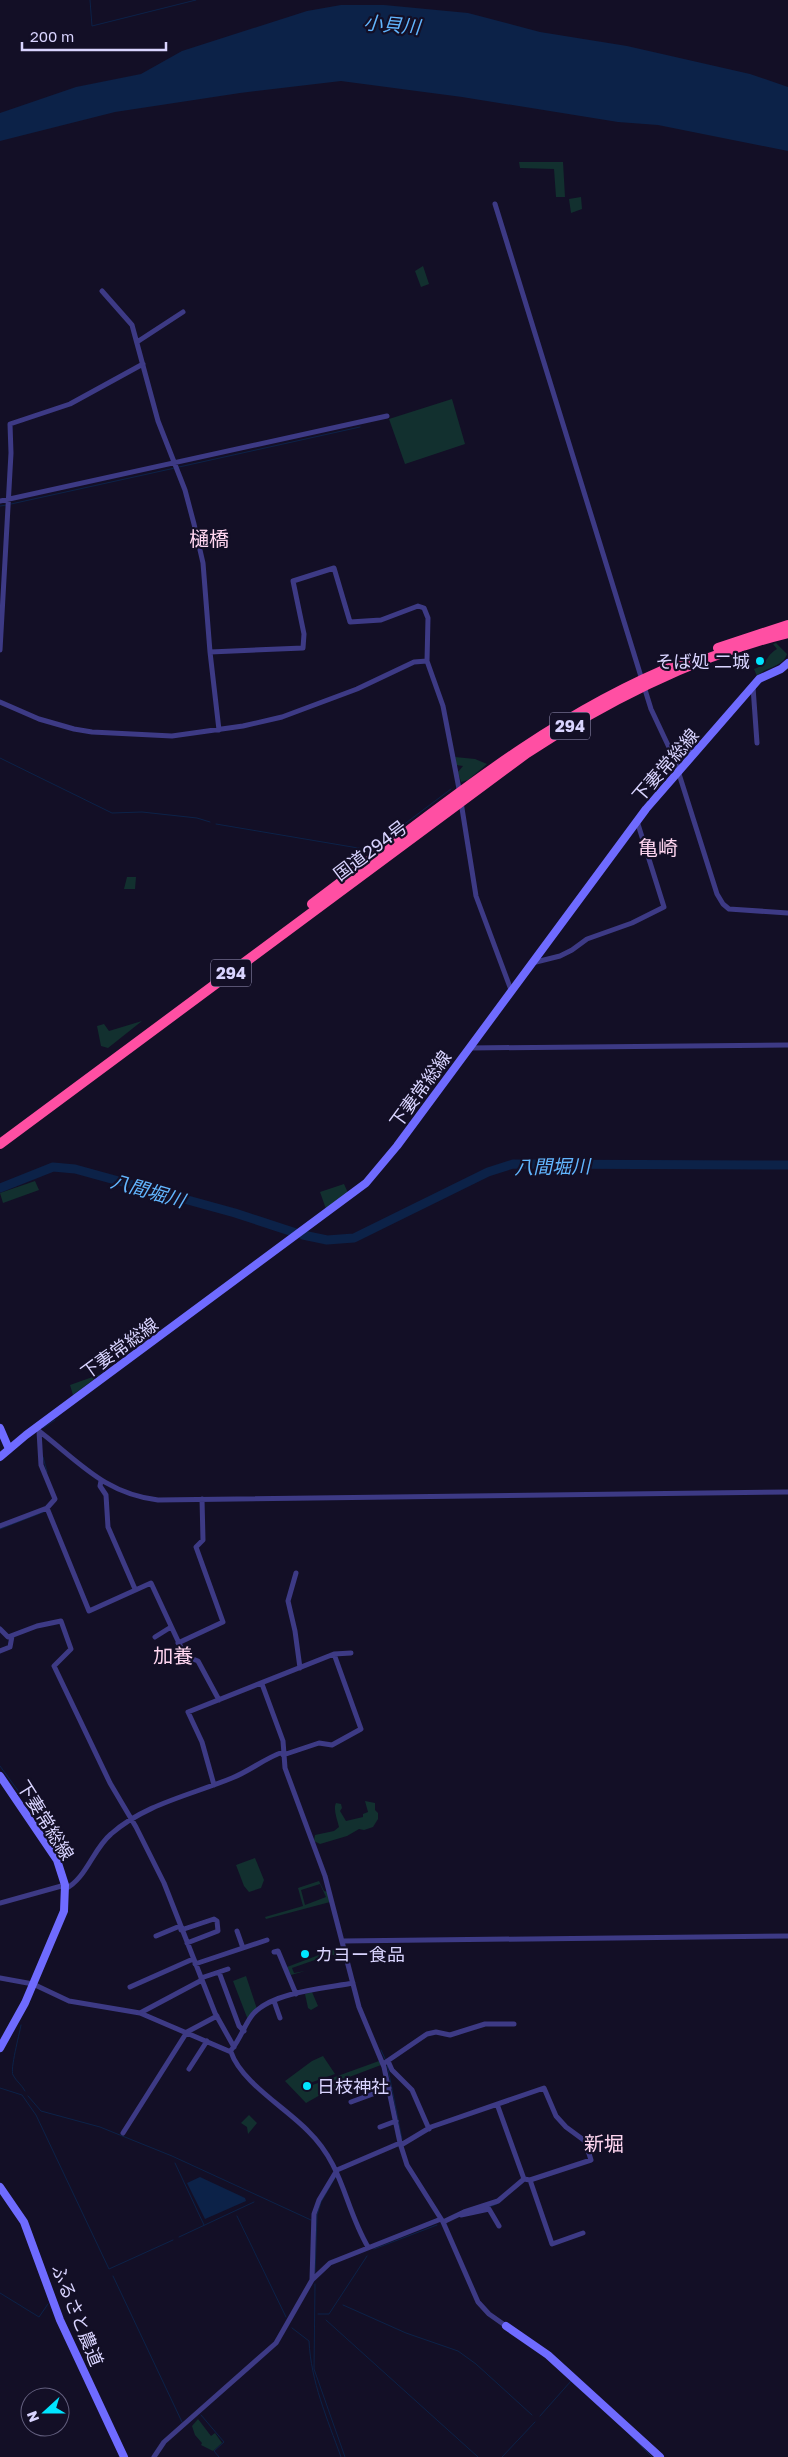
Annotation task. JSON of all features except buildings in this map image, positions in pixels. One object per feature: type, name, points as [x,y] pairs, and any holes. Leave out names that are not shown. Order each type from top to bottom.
[{"type":"highway","name":"国道294号","points":[[0,1136],[460,797],[550,738],[643,682],[715,649],[788,625]]},
{"type":"highway","name":"国道294号","points":[[643,682],[788,633]]},
{"type":"highway","name":"国道294号","points":[[0,1144],[460,797]]},
{"type":"main road","name":"下妻常総線","points":[[0,1457],[358,1190],[397,1146],[638,820],[763,676],[781,669],[788,663]]},
{"type":"main road","points":[[0,1428],[9,1449]]},
{"type":"main road","name":"下妻常総線","points":[[0,1776],[54,1856],[65,1888],[65,1904],[59,1924],[33,1984],[0,2048]]},
{"type":"main road","name":"ふるさと農道","points":[[0,2187],[24,2222],[60,2320],[124,2457]]},
{"type":"main road","points":[[506,2326],[548,2355],[660,2457]]},
{"type":"street","points":[[495,204],[651,709],[678,772],[714,888],[722,904],[733,910],[788,913]]},
{"type":"street","points":[[102,291],[132,325],[158,420],[178,470],[203,563],[210,652],[219,730]]},
{"type":"street","points":[[137,342],[183,312]]},
{"type":"street","points":[[0,650],[11,443],[10,424],[70,404],[143,364]]},
{"type":"street","points":[[0,501],[387,416]]},
{"type":"street","points":[[210,652],[303,648],[304,634],[293,580],[333,568],[337,572],[350,622],[381,620],[422,606],[428,618],[427,661],[443,706],[476,896],[511,990]]},
{"type":"street","points":[[0,702],[54,724],[92,732],[172,736],[219,730],[286,716],[357,689],[414,662],[427,661]]},
{"type":"street","points":[[753,687],[758,743]]},
{"type":"street","points":[[672,755],[697,750]]},
{"type":"street","points":[[532,963],[560,956],[587,939],[632,923],[664,907],[638,820]]},
{"type":"street","points":[[469,1048],[788,1045]]},
{"type":"street","points":[[37,1429],[100,1480],[118,1490],[146,1498],[202,1499],[788,1492]]},
{"type":"street","points":[[0,1526],[47,1508],[55,1499],[42,1465],[37,1429]]},
{"type":"street","points":[[100,1480],[100,1486],[106,1495],[108,1527],[135,1589]]},
{"type":"street","points":[[178,1642],[224,1622],[196,1547],[203,1540],[202,1499]]},
{"type":"street","points":[[47,1508],[89,1611],[151,1583],[185,1656],[198,1661],[219,1700]]},
{"type":"street","points":[[296,1573],[288,1601],[296,1631],[300,1668]]},
{"type":"street","points":[[0,1629],[6,1637],[37,1626],[61,1621],[71,1650],[54,1666],[110,1783],[132,1820],[164,1883],[180,1928],[232,2050],[234,2062],[318,2141],[337,2170],[368,2247]]},
{"type":"street","points":[[155,1637],[171,1627]]},
{"type":"street","points":[[0,1651],[10,1647],[12,1636]]},
{"type":"street","points":[[214,1785],[202,1742],[188,1712],[334,1654],[351,1653]]},
{"type":"street","points":[[0,1903],[65,1888],[73,1884],[105,1839],[132,1820],[165,1802],[214,1785],[283,1754],[319,1743],[332,1745],[360,1731],[359,1721],[343,1685],[334,1654]]},
{"type":"street","points":[[262,1684],[283,1741],[285,1768],[326,1876],[361,2014],[386,2062],[412,2090],[429,2129]]},
{"type":"street","points":[[359,1721],[366,1719]]},
{"type":"street","points":[[156,1936],[214,1919],[217,1921],[218,1931],[187,1943]]},
{"type":"street","points":[[237,1930],[243,1948]]},
{"type":"street","points":[[343,1941],[788,1936]]},
{"type":"street","points":[[130,1987],[194,1961],[267,1940]]},
{"type":"street","points":[[274,1952],[278,1951],[296,1994]]},
{"type":"street","points":[[140,2013],[202,1979],[228,1969]]},
{"type":"street","points":[[219,1972],[239,2026],[244,2031]]},
{"type":"street","points":[[0,1978],[33,1984],[69,2000],[140,2013],[232,2050]]},
{"type":"street","points":[[232,2050],[254,2013],[274,2001],[296,1994],[353,1983]]},
{"type":"street","points":[[274,2001],[280,2018]]},
{"type":"street","points":[[123,2133],[187,2032],[217,2016]]},
{"type":"street","points":[[386,2062],[427,2034],[436,2032],[450,2035],[485,2024],[514,2024]]},
{"type":"street","points":[[189,2069],[207,2041]]},
{"type":"street","points":[[386,2062],[400,2144],[411,2172],[442,2220],[478,2302],[489,2314],[506,2326]]},
{"type":"street","points":[[351,2102],[389,2088]]},
{"type":"street","points":[[312,2280],[314,2214],[319,2200],[337,2170],[400,2144],[429,2129],[544,2088],[556,2116],[566,2127],[584,2141],[591,2160],[527,2179],[498,2201],[461,2215]]},
{"type":"street","points":[[497,2104],[552,2244],[583,2233]]},
{"type":"street","points":[[380,2127],[396,2121]]},
{"type":"street","points":[[154,2457],[164,2442],[276,2343],[312,2280],[330,2263],[368,2247],[461,2215],[489,2209],[500,2226]]},
{"type":"green space","points":[[519,162],[563,162],[565,197],[556,197],[554,169],[520,168]]},
{"type":"green space","points":[[581,197],[582,209],[571,213],[569,199]]},
{"type":"green space","points":[[423,266],[429,284],[421,287],[415,271]]},
{"type":"green space","points":[[452,399],[465,444],[405,464],[389,419]]},
{"type":"green space","points":[[776,643],[787,654],[785,659],[757,676],[754,669],[762,665],[777,649],[773,644]]},
{"type":"green space","points":[[455,757],[475,759],[487,764],[468,780],[461,782],[458,772],[463,766],[456,765]]},
{"type":"green space","points":[[127,877],[136,877],[135,889],[124,889]]},
{"type":"green space","points":[[142,1021],[108,1048],[101,1046],[97,1026],[104,1024],[109,1031]]},
{"type":"green space","points":[[35,1181],[39,1190],[3,1203],[0,1193]]},
{"type":"green space","points":[[344,1184],[348,1193],[326,1209],[320,1192]]},
{"type":"green space","points":[[101,1374],[73,1395],[70,1385]]},
{"type":"green space","points":[[365,1801],[375,1803],[378,1819],[373,1827],[364,1830],[359,1829],[347,1836],[320,1844],[314,1841],[315,1835],[334,1831],[339,1827],[335,1811],[336,1803],[341,1804],[342,1808],[340,1811],[346,1821],[363,1817],[363,1814],[368,1812]]},
{"type":"green space","points":[[255,1858],[264,1880],[261,1888],[249,1892],[244,1886],[236,1865]]},
{"type":"green space","points":[[319,1881],[324,1891],[328,1892],[330,1902],[266,1919],[265,1917],[303,1906],[298,1888]],"holes":[[[320,1884],[326,1897],[305,1905],[301,1890]]]},
{"type":"green space","points":[[340,1947],[343,1958],[336,1960],[334,1955],[329,1955],[292,1968],[294,1973],[305,1971],[291,1975],[287,1967]]},
{"type":"green space","points":[[246,1976],[257,2009],[248,2020],[233,1981]]},
{"type":"green space","points":[[312,1992],[318,2006],[311,2010],[308,2008],[305,1994]]},
{"type":"green space","points":[[323,2056],[335,2074],[307,2084],[307,2087],[379,2061],[381,2065],[336,2082],[336,2086],[306,2103],[285,2081],[312,2061]]},
{"type":"green space","points":[[249,2115],[257,2123],[248,2134],[247,2127],[241,2123]]},
{"type":"green space","points":[[198,2419],[211,2436],[215,2433],[222,2443],[213,2451],[201,2445],[202,2443],[195,2435],[192,2426]]},
{"type":"water","name":"小貝川","points":[[341,5],[384,5],[468,13],[540,32],[627,46],[750,74],[788,87],[788,151],[658,125],[618,122],[462,97],[341,81],[240,93],[115,112],[0,141],[0,113],[76,87],[141,74],[182,51],[307,11]]},
{"type":"water","points":[[200,2177],[245,2198],[246,2201],[205,2219],[187,2183]]},
{"type":"waterway","points":[[90,0],[92,26],[196,0]]},
{"type":"waterway","points":[[179,467],[360,427]]},
{"type":"waterway","points":[[11,504],[175,468]]},
{"type":"waterway","points":[[0,506],[7,505]]},
{"type":"waterway","points":[[0,758],[112,813],[142,812],[197,818],[210,822]]},
{"type":"waterway","points":[[216,824],[370,850],[451,789]]},
{"type":"waterway","name":"八間堀川","points":[[303,1235],[327,1240],[354,1238],[488,1172],[513,1164],[788,1165]]},
{"type":"waterway","name":"八間堀川","points":[[0,1188],[53,1167],[75,1169],[235,1213],[296,1233]]},
{"type":"waterway","points":[[43,1428],[55,1420]]},
{"type":"waterway","points":[[43,1457],[47,1472]]},
{"type":"waterway","points":[[0,1529],[46,1511]]},
{"type":"waterway","points":[[0,1766],[19,1792]]},
{"type":"waterway","points":[[21,2025],[12,2072],[25,2091]]},
{"type":"waterway","points":[[381,2050],[386,2061]]},
{"type":"waterway","points":[[387,2064],[402,2139]]},
{"type":"waterway","points":[[0,2088],[22,2095],[36,2115],[109,2269],[173,2240]]},
{"type":"waterway","points":[[28,2096],[41,2111],[100,2127],[172,2156],[311,2220]]},
{"type":"waterway","points":[[175,2163],[204,2225]]},
{"type":"waterway","points":[[315,2273],[317,2215],[321,2202],[336,2176]]},
{"type":"waterway","points":[[179,2237],[254,2202]]},
{"type":"waterway","points":[[489,2207],[497,2204]]},
{"type":"waterway","points":[[237,2216],[286,2317]]},
{"type":"waterway","points":[[374,2249],[437,2225]]},
{"type":"waterway","points":[[318,2314],[329,2314],[367,2256]]},
{"type":"waterway","points":[[113,2276],[182,2422]]},
{"type":"waterway","points":[[315,2284],[314,2369],[345,2457]]},
{"type":"waterway","points":[[0,2293],[39,2317],[48,2304]]},
{"type":"waterway","points":[[343,2305],[406,2333],[458,2351],[476,2364],[532,2415]]},
{"type":"waterway","points":[[326,2320],[478,2457]]},
{"type":"waterway","points":[[292,2328],[309,2341],[316,2385],[341,2457]]},
{"type":"waterway","points":[[540,2416],[571,2381],[584,2393]]},
{"type":"waterway","points":[[201,2415],[224,2442],[214,2451],[219,2457]]},
{"type":"waterway","points":[[502,2457],[535,2422]]},
{"type":"waterway","points":[[628,2433],[652,2457]]},
{"type":"place","name":"そば処 二城","points":[[760,661]]},
{"type":"place","name":"カヨー食品","points":[[305,1954]]},
{"type":"place","name":"日枝神社","points":[[307,2086]]},
{"type":"district","name":"樋橋","points":[[209,538]]},
{"type":"district","name":"亀崎","points":[[658,847]]},
{"type":"district","name":"加養","points":[[173,1655]]},
{"type":"district","name":"新堀","points":[[604,2143]]}]
